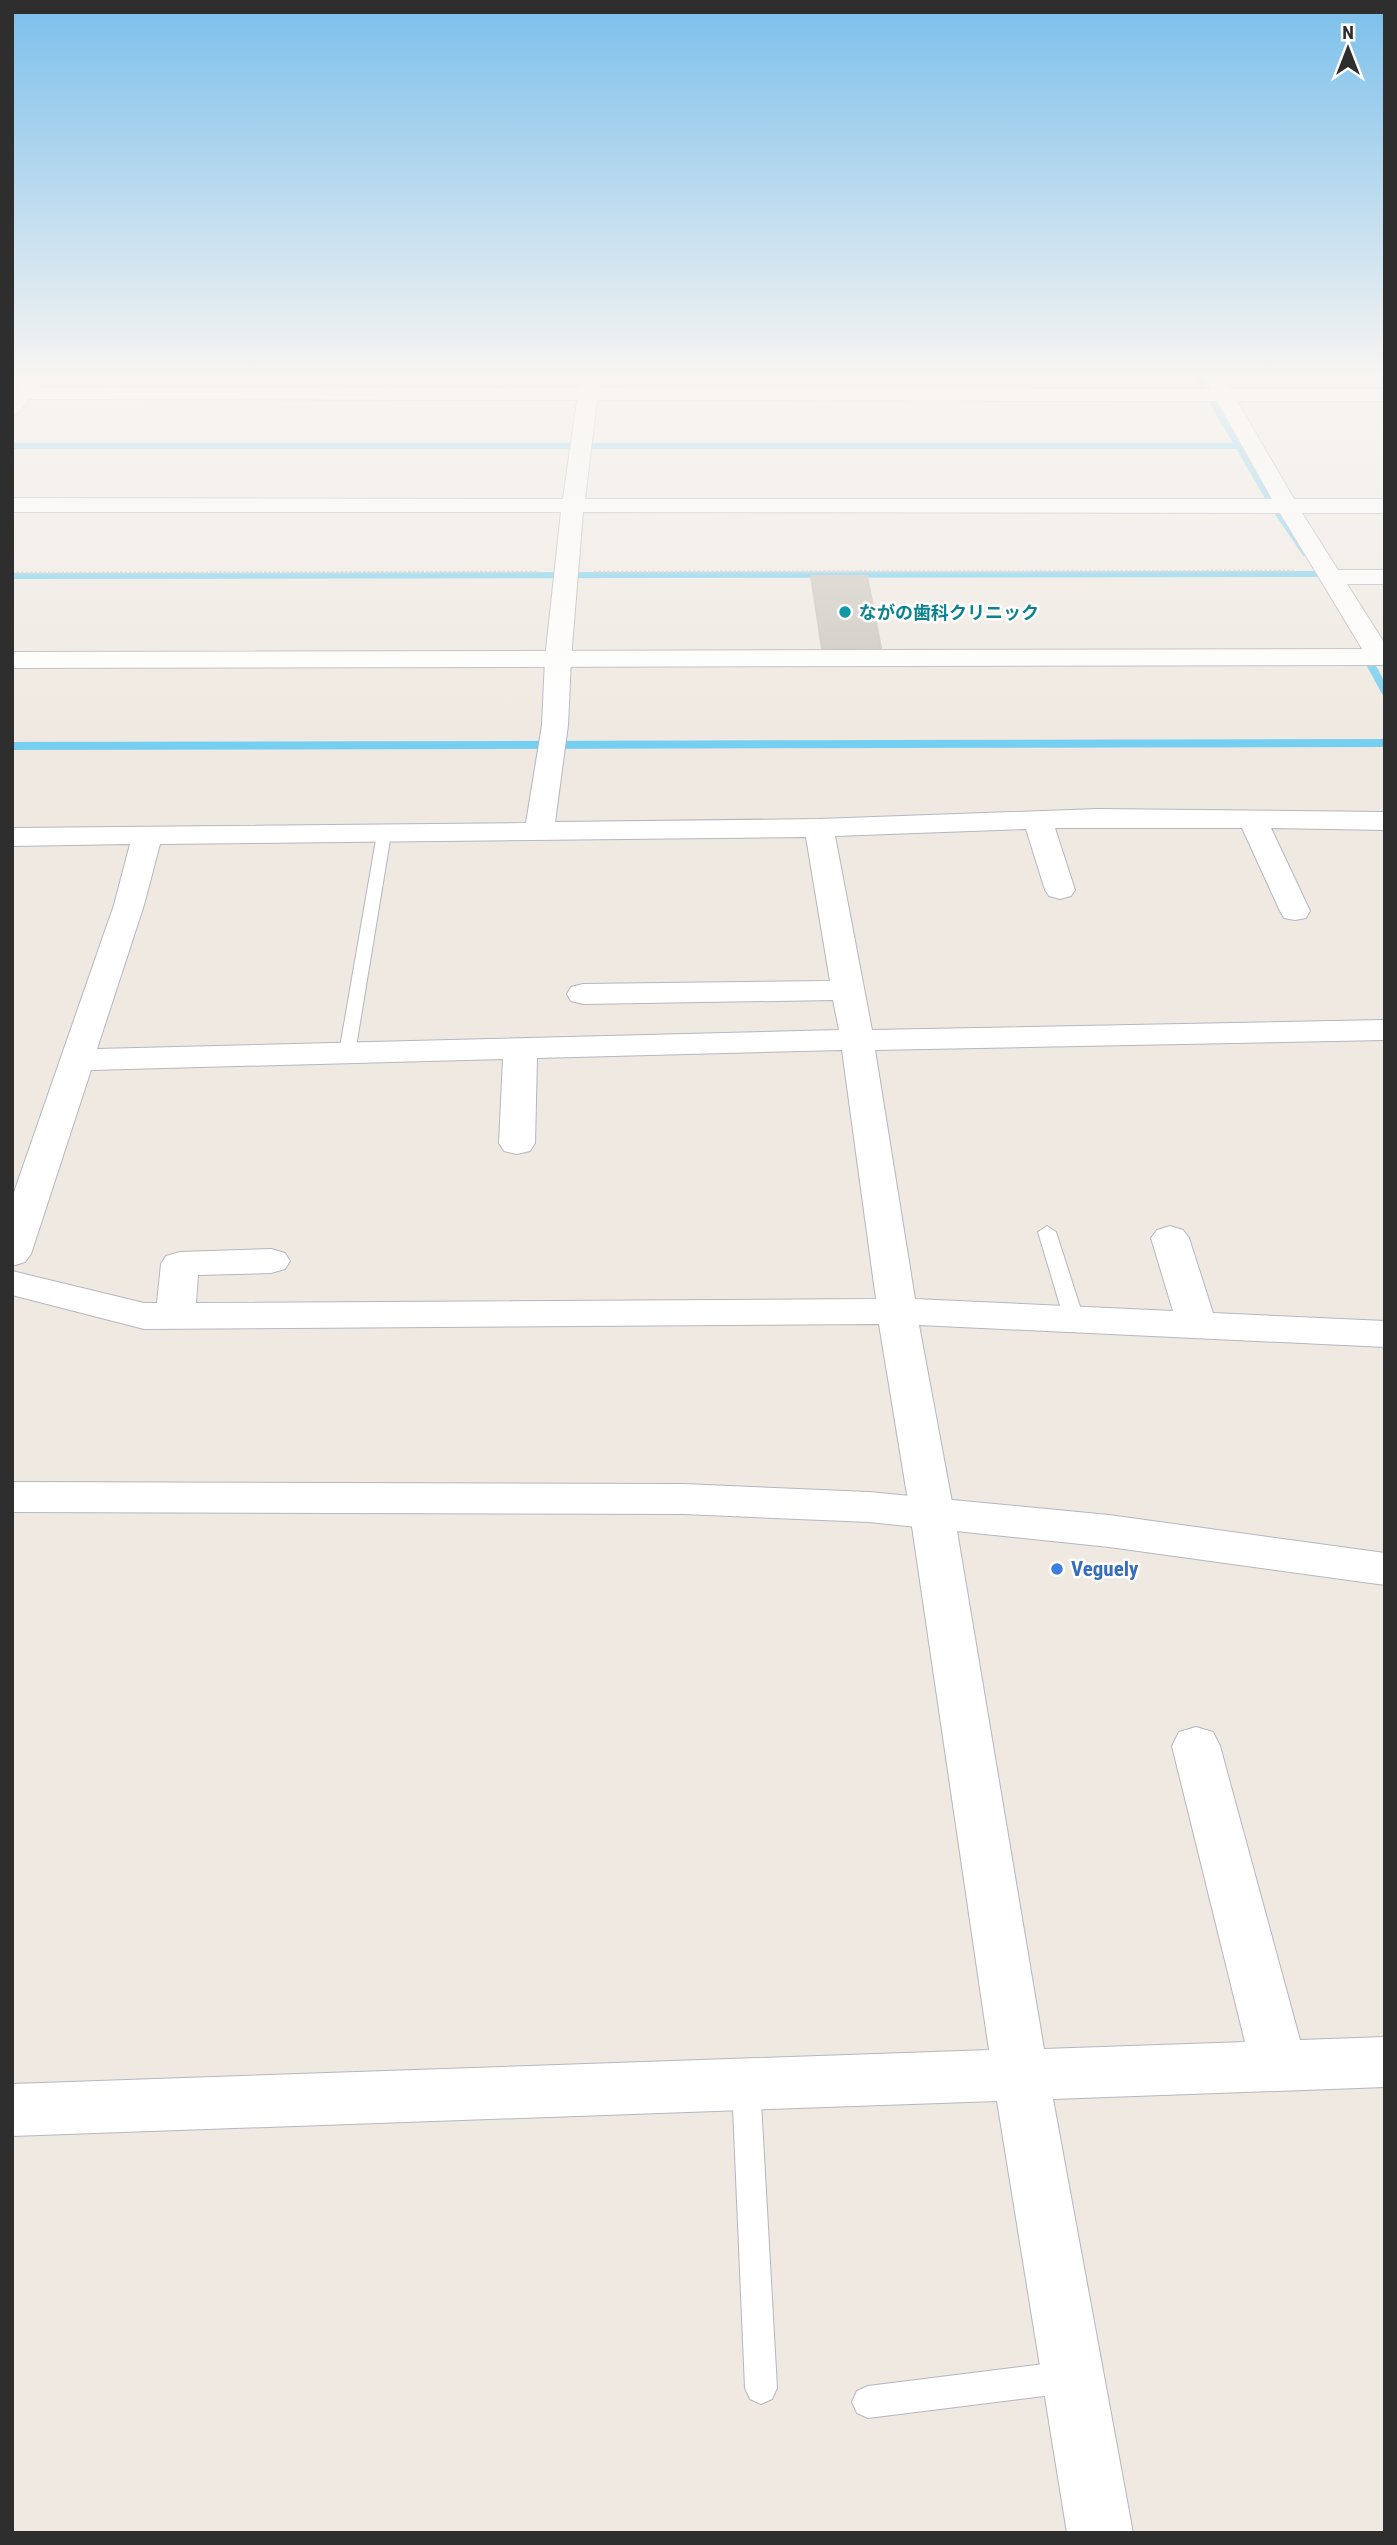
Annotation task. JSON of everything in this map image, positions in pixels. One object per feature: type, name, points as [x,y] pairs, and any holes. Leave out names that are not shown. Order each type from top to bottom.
[{"type":"street","points":[[539,832],[555,725],[558,659],[574,498]]},
{"type":"street","points":[[1282,498],[1382,657]]},
{"type":"street","points":[[12,505],[1385,506]]},
{"type":"street","points":[[1330,574],[1385,577]]},
{"type":"street","points":[[12,660],[1382,657]]},
{"type":"street","points":[[1038,820],[1060,890]]},
{"type":"street","points":[[12,837],[819,828],[1038,820],[1385,821]]},
{"type":"street","points":[[1253,820],[1295,911]]},
{"type":"street","points":[[819,828],[857,1040],[897,1311],[932,1513],[1020,2073],[1100,2533]]},
{"type":"street","points":[[12,1254],[129,905],[147,836]]},
{"type":"street","points":[[583,994],[848,990]]},
{"type":"street","points":[[76,1060],[857,1040],[1385,1030]]},
{"type":"street","points":[[517,1143],[520,1049]]},
{"type":"street","points":[[1170,1238],[1197,1324]]},
{"type":"street","points":[[175,1316],[180,1264],[271,1261]]},
{"type":"street","points":[[12,1283],[144,1316],[897,1311],[1385,1334]]},
{"type":"street","points":[[12,1497],[683,1499],[869,1507],[1109,1531],[1385,1569]]},
{"type":"street","points":[[1196,1746],[1279,2065]]},
{"type":"street","points":[[12,2110],[1385,2062]]},
{"type":"lane","points":[[347,1053],[384,834]]},
{"type":"lane","points":[[1047,1232],[1074,1319]]},
{"type":"lane","points":[[746,2083],[761,2388]]},
{"type":"lane","points":[[868,2402],[1072,2376]]},
{"type":"path","points":[[12,573],[544,572]]},
{"type":"path","points":[[586,572],[1330,574]]},
{"type":"building","name":"ながの歯科クリニック","points":[[811,576],[867,576],[881,648],[822,649]]},
{"type":"waterway","points":[[1268,498],[1305,553]]},
{"type":"waterway","points":[[12,576],[1319,574]]},
{"type":"waterway","points":[[1365,654],[1385,691]]},
{"type":"waterway","points":[[12,746],[1385,743]]},
{"type":"place","name":"ながの歯科クリニック","points":[[845,612]]},
{"type":"place","name":"Veguely","points":[[1057,1569]]}]
